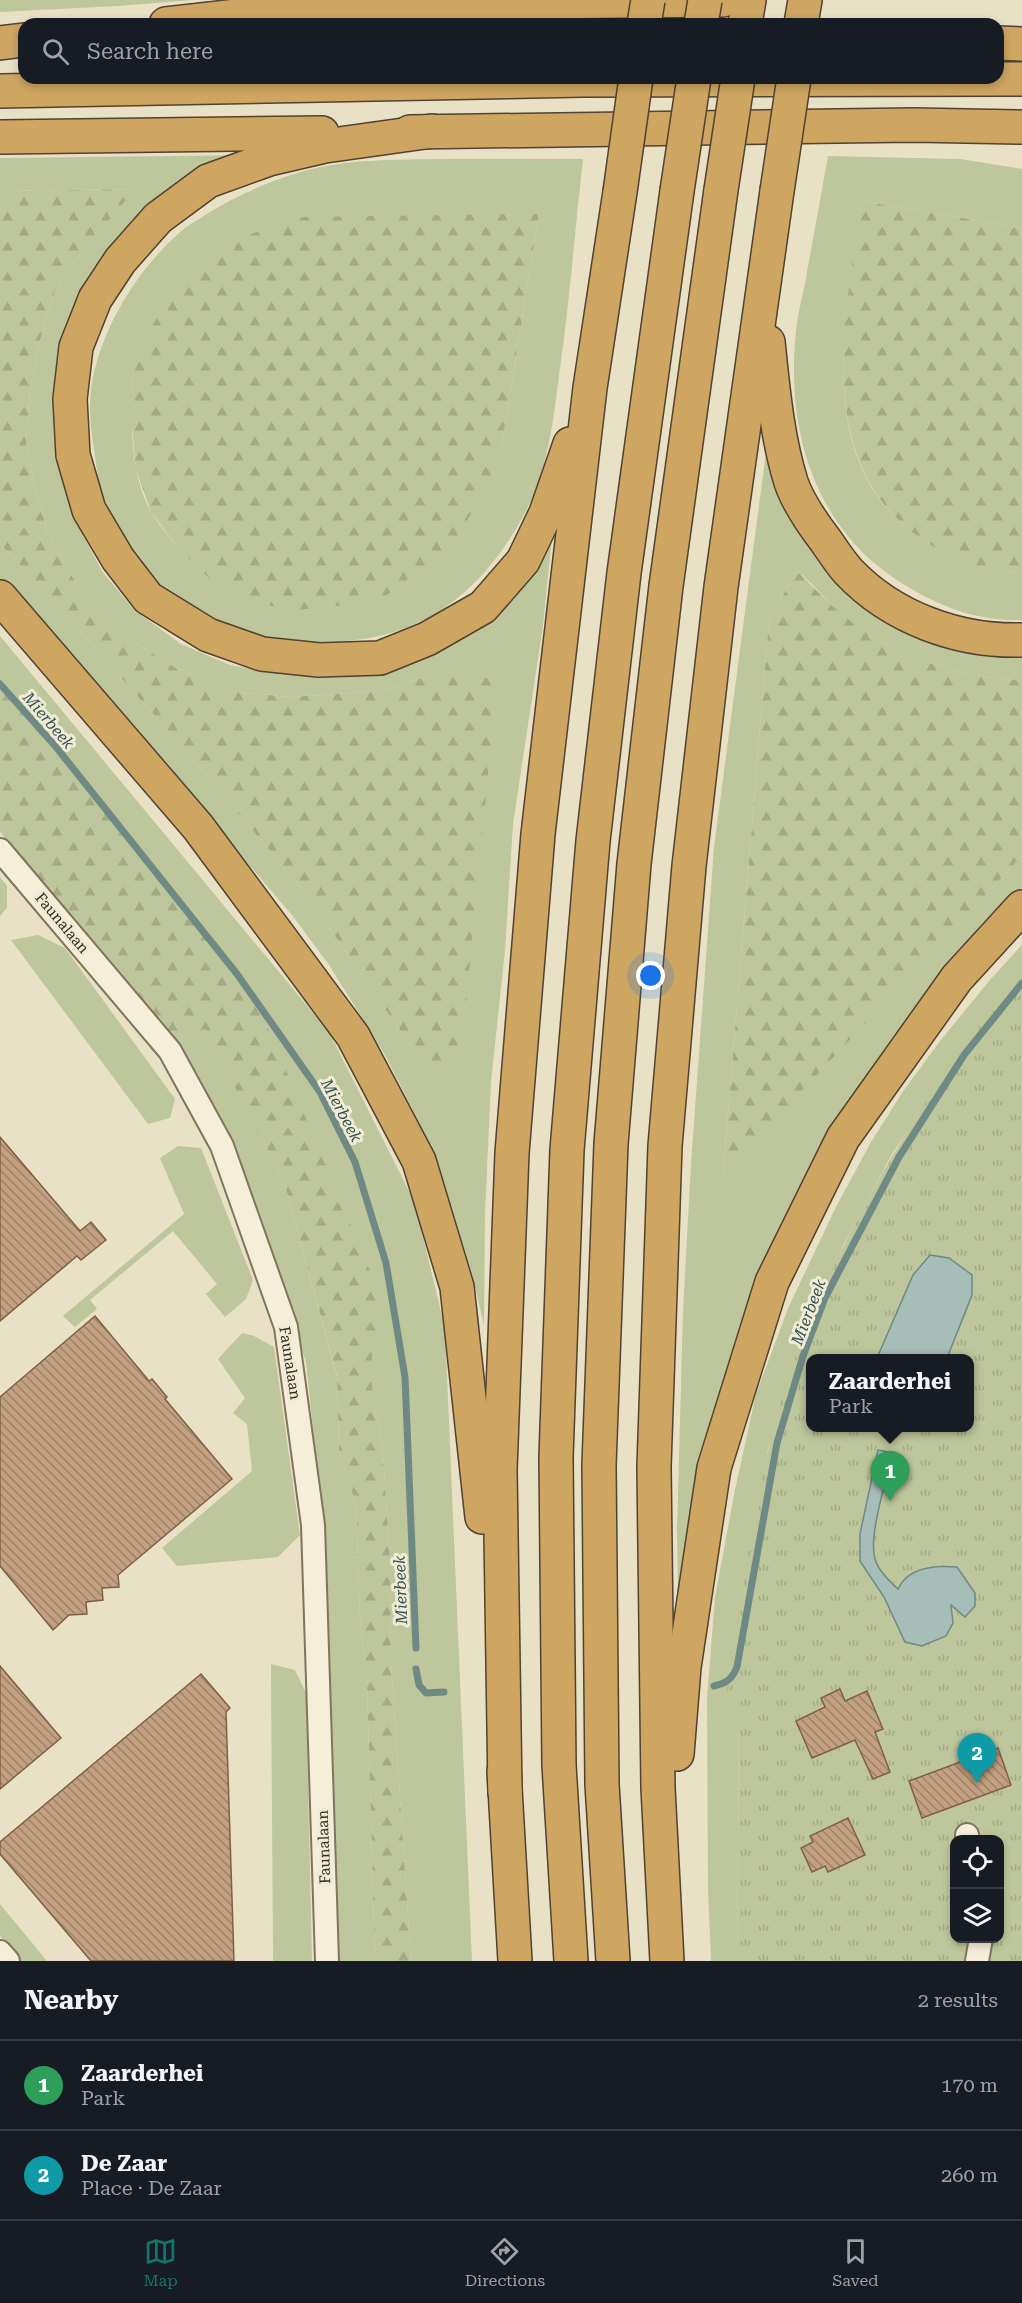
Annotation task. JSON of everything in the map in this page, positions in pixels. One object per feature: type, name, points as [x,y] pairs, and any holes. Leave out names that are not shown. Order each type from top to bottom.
[{"type":"highway","points":[[645,18],[648,0]]},
{"type":"highway","points":[[702,18],[705,0]]},
{"type":"highway","points":[[218,18],[524,1],[723,0]]},
{"type":"highway","points":[[746,18],[749,0]]},
{"type":"highway","points":[[802,18],[805,0]]},
{"type":"highway","points":[[0,43],[18,41]]},
{"type":"highway","points":[[1004,43],[1022,44]]},
{"type":"highway","points":[[0,50],[18,50]]},
{"type":"highway","points":[[1004,79],[1022,79]]},
{"type":"highway","points":[[0,91],[371,84]]},
{"type":"highway","points":[[506,1792],[500,1470],[512,1153],[538,834],[590,388],[635,84]]},
{"type":"highway","points":[[571,1961],[559,1765],[556,1457],[567,1150],[592,841],[624,573],[693,84]]},
{"type":"highway","points":[[613,1961],[602,1784],[599,1465],[611,1144],[635,853],[666,586],[737,84]]},
{"type":"highway","points":[[667,1961],[658,1788],[654,1467],[666,1146],[689,866],[721,587],[793,84]]},
{"type":"highway","points":[[914,125],[1022,143]]},
{"type":"highway","points":[[0,137],[914,125],[1022,127]]},
{"type":"highway","points":[[432,131],[325,146],[280,156],[208,181],[158,218],[120,261],[95,299],[76,347],[70,399],[73,455],[89,510],[118,559],[148,598],[208,635],[262,654],[319,660],[380,658],[427,639],[483,607],[523,561],[546,513],[590,388]]},
{"type":"highway","points":[[762,296],[776,417],[791,484],[812,523],[848,571],[885,602],[929,625],[963,635],[1022,640]]},
{"type":"highway","points":[[0,597],[198,826],[353,1036],[419,1161],[457,1287],[484,1534],[506,1792],[515,1961]]},
{"type":"highway","points":[[663,1918],[684,1667],[714,1468],[772,1282],[843,1138],[957,978],[1022,907]]},
{"type":"street","name":"Faunalaan","points":[[0,850],[170,1051],[222,1146],[286,1327],[313,1525],[327,1961]]},
{"type":"street","points":[[977,1961],[980,1943]]},
{"type":"street","points":[[0,1952],[8,1961]]},
{"type":"green space","points":[[0,0],[193,0],[0,12]]},
{"type":"green space","points":[[252,155],[119,242],[58,451],[66,489],[82,533],[102,571],[133,609],[181,644],[230,665],[266,671],[414,656],[554,516],[543,626],[513,824],[505,950],[491,1082],[485,1214],[484,1325],[472,1274],[436,1156],[385,1055],[329,965],[292,915],[248,864],[194,809],[0,582],[0,544],[52,599],[203,771],[305,893],[430,1074],[437,673],[383,691],[289,697],[229,691],[176,668],[138,644],[92,603],[73,578],[48,533],[34,486],[26,441],[30,390],[39,344],[55,291],[78,257],[134,189],[0,191],[0,158]]},
{"type":"green space","points":[[828,156],[960,159],[1022,169],[1022,228],[862,201],[844,337],[844,383],[849,427],[862,469],[885,506],[920,538],[943,552],[981,567],[1022,573],[1022,620],[987,618],[953,609],[921,595],[891,576],[864,553],[841,527],[823,498],[810,467],[795,401],[794,366],[797,324]]},
{"type":"green space","points":[[583,159],[567,316],[546,457],[527,509],[513,534],[478,579],[436,613],[411,626],[384,635],[316,643],[277,641],[227,626],[174,595],[146,571],[130,549],[104,500],[91,431],[91,386],[106,336],[125,298],[150,263],[185,228],[252,190],[319,167],[391,160]],"holes":[[[539,214],[501,450],[179,549],[151,512],[139,480],[133,445],[133,375]]]},
{"type":"green space","points":[[135,189],[78,257],[55,291],[39,344],[30,390],[26,441],[34,486],[48,533],[73,578],[92,603],[138,644],[176,668],[229,691],[289,697],[383,691],[437,673],[478,675],[497,682],[461,1054],[447,1073],[430,1074],[305,893],[203,771],[52,599],[0,544],[0,191]]},
{"type":"green space","points":[[862,201],[1022,228],[1022,573],[981,567],[932,546],[920,538],[886,506],[863,469],[849,428],[844,383],[844,337]]},
{"type":"green space","points":[[539,214],[501,450],[488,486],[457,537],[439,555],[387,595],[354,604],[296,610],[254,603],[214,583],[179,549],[151,512],[136,470],[131,417],[133,375],[153,324],[179,284],[230,243],[274,225],[304,217]]},
{"type":"green space","points":[[770,422],[842,572],[1022,650],[1022,680],[951,670],[905,654],[883,643],[843,616],[797,571],[769,619],[723,1174],[1022,856],[1022,888],[950,969],[877,1066],[802,1181],[777,1231],[755,1293],[679,1647],[677,1531],[683,1311],[691,1164],[714,847]]},
{"type":"green space","points":[[797,571],[844,616],[863,630],[905,654],[951,670],[1022,680],[1022,856],[723,1175],[769,619]]},
{"type":"green space","points":[[0,636],[329,1032],[415,1203],[445,1329],[472,1961],[411,1961],[391,1663],[390,1560],[382,1439],[372,1398],[372,1356],[255,997],[198,918],[0,687]]},
{"type":"green space","points":[[0,687],[198,918],[255,997],[381,1297],[372,1356],[372,1398],[382,1439],[390,1560],[391,1663],[411,1961],[375,1961],[367,1686],[360,1618],[356,1505],[339,1451],[337,1376],[285,1185],[205,1029],[171,1040],[0,832]]},
{"type":"green space","points":[[0,877],[7,886],[7,908],[0,916]]},
{"type":"green space","points":[[38,935],[65,948],[175,1099],[170,1118],[148,1124],[11,940]]},
{"type":"green space","points":[[1022,945],[1022,973],[948,1070],[892,1154],[843,1246],[768,1449],[725,1705],[739,1710],[737,1961],[711,1961],[708,1889],[707,1699],[715,1597],[756,1394],[789,1306],[836,1207],[871,1142],[904,1090],[940,1041]]},
{"type":"green space","points":[[1022,973],[1022,1961],[737,1961],[739,1711],[725,1705],[750,1541],[766,1460],[791,1367],[824,1288],[870,1195],[941,1080]]},
{"type":"green space","points":[[205,1028],[285,1185],[337,1377],[339,1451],[356,1505],[360,1618],[367,1686],[375,1961],[339,1961],[319,1486],[306,1362],[240,1166],[171,1040]]},
{"type":"green space","points":[[178,1146],[201,1148],[253,1280],[246,1299],[225,1317],[206,1294],[217,1284],[173,1231],[90,1300],[97,1309],[75,1327],[63,1316],[184,1214],[160,1158]]},
{"type":"green space","points":[[242,1333],[254,1336],[274,1347],[300,1535],[278,1557],[177,1566],[162,1548],[252,1471],[247,1424],[233,1413],[245,1398],[218,1359]]},
{"type":"green space","points":[[271,1664],[295,1670],[306,1693],[312,1961],[273,1961]]},
{"type":"green space","points":[[0,1904],[47,1961],[20,1961],[0,1936]]},
{"type":"water","points":[[930,1255],[949,1258],[972,1275],[972,1295],[949,1354],[879,1354],[913,1275]]},
{"type":"water","points":[[878,1450],[893,1453],[874,1536],[875,1559],[881,1571],[898,1589],[908,1576],[923,1569],[940,1566],[957,1567],[975,1593],[975,1606],[965,1617],[951,1605],[953,1623],[946,1636],[922,1646],[905,1642],[884,1597],[860,1561],[860,1534]]},
{"type":"building","points":[[0,1137],[80,1231],[91,1222],[106,1240],[81,1260],[77,1256],[0,1321]]},
{"type":"building","points":[[95,1316],[149,1381],[152,1379],[167,1397],[165,1399],[232,1479],[118,1575],[119,1587],[102,1588],[103,1600],[86,1602],[87,1614],[69,1615],[53,1630],[0,1566],[0,1397]]},
{"type":"building","points":[[0,1666],[61,1738],[0,1789]]},
{"type":"building","points":[[201,1674],[230,1708],[226,1712],[234,1961],[91,1961],[0,1854],[0,1842]]},
{"type":"building","points":[[840,1689],[845,1701],[867,1691],[883,1729],[875,1732],[890,1772],[873,1779],[855,1740],[812,1758],[796,1721],[825,1707],[821,1698]]},
{"type":"building","points":[[998,1748],[1011,1785],[922,1818],[909,1781]]},
{"type":"building","points":[[848,1818],[865,1855],[828,1872],[825,1866],[812,1872],[801,1848],[813,1842],[810,1836]]},
{"type":"waterway","name":"Mierbeek","points":[[0,684],[56,747],[237,974],[320,1092],[355,1162],[386,1263],[405,1377],[416,1648]]},
{"type":"waterway","name":"Mierbeek","points":[[714,1686],[728,1680],[737,1667],[777,1443],[803,1356],[825,1298],[899,1157],[964,1055],[1022,983]]},
{"type":"waterway","name":"Mierbeek","points":[[416,1669],[419,1685],[426,1693],[444,1692]]},
{"type":"place","name":"Zaarderhei","points":[[890,1501]]},
{"type":"place","name":"De Zaar","points":[[977,1783]]}]
